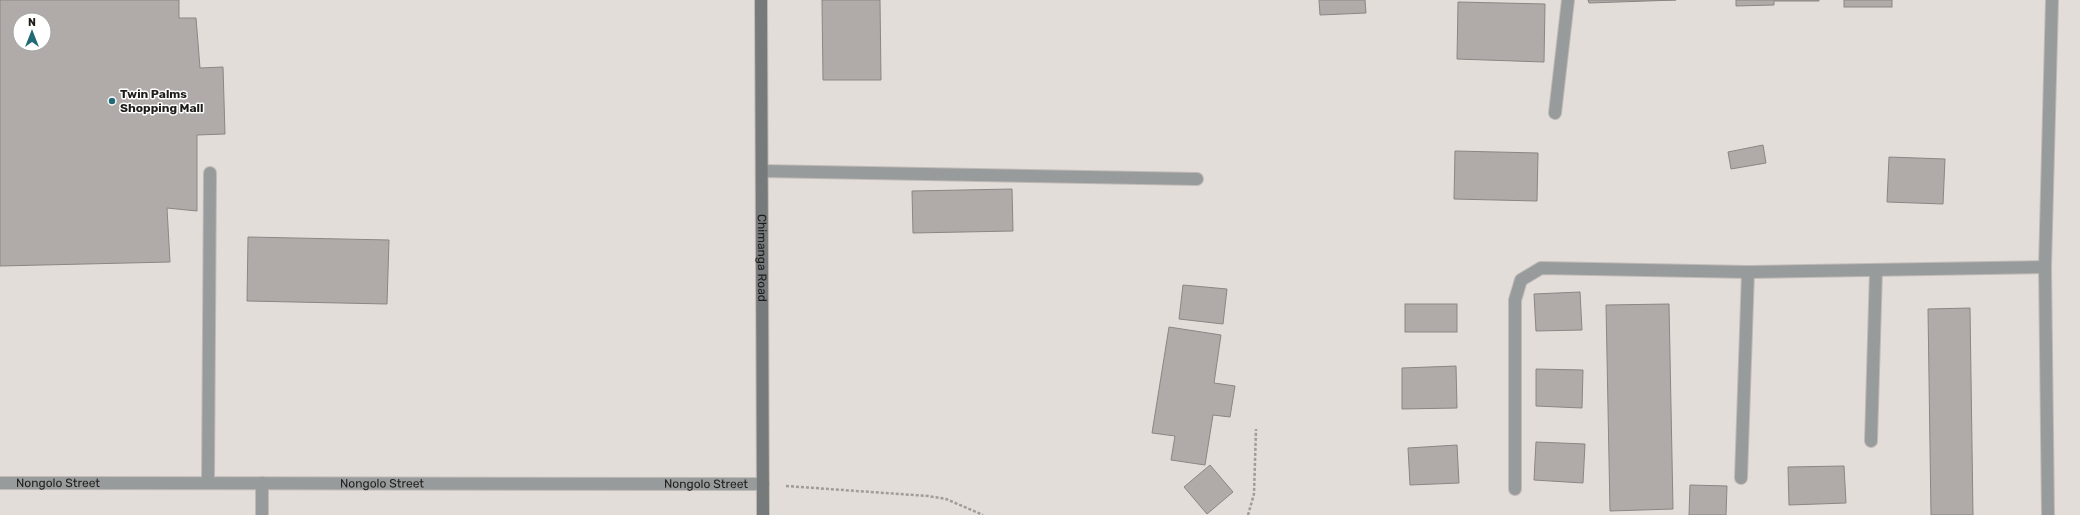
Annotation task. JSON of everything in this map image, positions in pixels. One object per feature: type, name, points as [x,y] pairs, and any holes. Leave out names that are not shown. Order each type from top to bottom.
[{"type":"street","name":"Chimanga Road","points":[[761,0],[763,515]]},
{"type":"street","points":[[1555,113],[1568,0]]},
{"type":"street","points":[[2048,515],[2045,267],[2052,0]]},
{"type":"street","points":[[762,171],[1197,180]]},
{"type":"street","points":[[208,483],[210,173]]},
{"type":"street","points":[[1515,489],[1515,300],[1521,280],[1540,268],[1748,272],[2045,267]]},
{"type":"street","points":[[1871,441],[1876,270]]},
{"type":"street","points":[[1741,478],[1748,272]]},
{"type":"street","name":"Nongolo Street","points":[[0,483],[763,484]]},
{"type":"street","points":[[262,483],[262,515]]},
{"type":"path","points":[[1248,515],[1254,494],[1256,429]]},
{"type":"path","points":[[763,484],[928,496],[946,499],[983,515]]},
{"type":"building","name":"Twin Palms Shopping Mall","points":[[0,0],[179,0],[179,18],[196,18],[200,68],[223,67],[225,134],[197,135],[197,211],[167,208],[170,262],[0,266]]},
{"type":"building","points":[[822,0],[880,0],[881,80],[823,80]]},
{"type":"building","points":[[1319,0],[1365,0],[1366,13],[1320,15]]},
{"type":"building","points":[[1588,0],[1676,0],[1589,3]]},
{"type":"building","points":[[1736,0],[1819,1],[1774,1],[1774,5],[1736,6]]},
{"type":"building","points":[[1844,0],[1892,0],[1892,7],[1844,7]]},
{"type":"building","points":[[1458,2],[1545,4],[1544,62],[1457,59]]},
{"type":"building","points":[[1763,145],[1766,163],[1731,169],[1728,152]]},
{"type":"building","points":[[1455,151],[1538,153],[1537,201],[1454,199]]},
{"type":"building","points":[[1889,157],[1945,159],[1943,204],[1887,202]]},
{"type":"building","points":[[1012,189],[1013,231],[913,233],[912,191]]},
{"type":"building","points":[[248,237],[389,240],[387,304],[247,301]]},
{"type":"building","points":[[1183,285],[1227,289],[1223,324],[1179,319]]},
{"type":"building","points":[[1580,292],[1582,330],[1536,331],[1534,294]]},
{"type":"building","points":[[1405,304],[1457,304],[1457,332],[1405,332]]},
{"type":"building","points":[[1669,304],[1673,509],[1610,511],[1606,305]]},
{"type":"building","points":[[1970,308],[1973,515],[1931,515],[1928,309]]},
{"type":"building","points":[[1169,327],[1221,335],[1214,383],[1235,386],[1230,417],[1213,415],[1205,465],[1171,460],[1175,436],[1152,433]]},
{"type":"building","points":[[1456,366],[1457,408],[1402,409],[1402,368]]},
{"type":"building","points":[[1536,369],[1583,370],[1582,408],[1536,406]]},
{"type":"building","points":[[1536,442],[1585,444],[1583,483],[1534,480]]},
{"type":"building","points":[[1457,445],[1459,483],[1410,485],[1408,448]]},
{"type":"building","points":[[1210,465],[1233,492],[1207,514],[1184,487]]},
{"type":"building","points":[[1844,466],[1846,503],[1789,505],[1788,467]]},
{"type":"building","points":[[1690,485],[1727,486],[1726,515],[1689,515]]},
{"type":"place","name":"Twin Palms Shopping Mall","points":[[112,101]]}]
